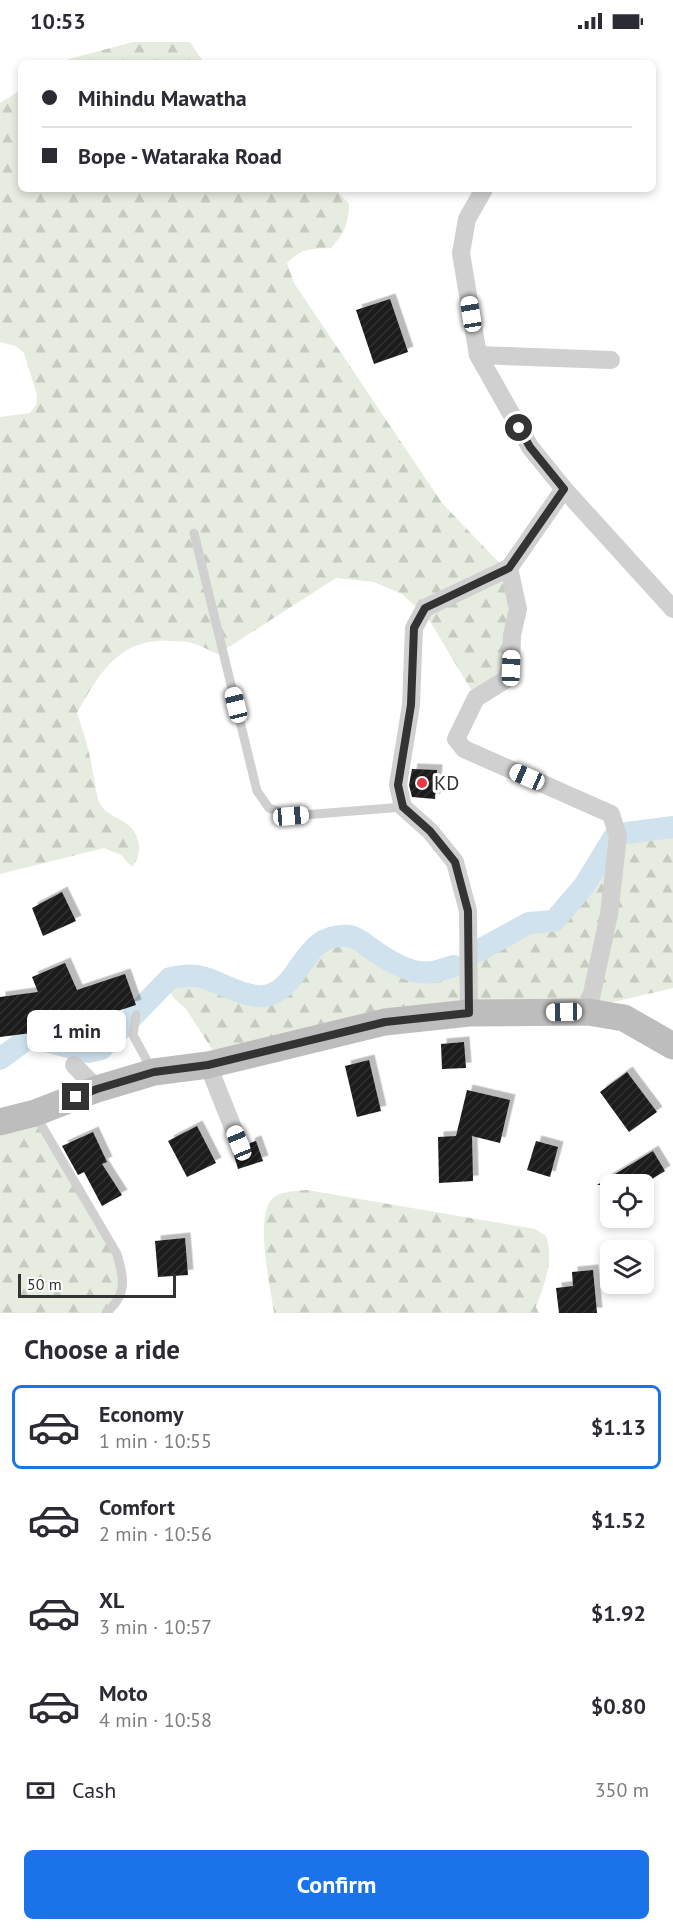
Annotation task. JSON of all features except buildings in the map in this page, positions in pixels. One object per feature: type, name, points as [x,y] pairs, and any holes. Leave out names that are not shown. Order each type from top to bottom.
[{"type":"street","points":[[482,192],[467,219],[461,253],[477,355],[530,447],[564,489],[673,609]]},
{"type":"street","points":[[477,355],[611,360]]},
{"type":"street","points":[[469,1013],[468,911],[455,862],[430,831],[403,807],[398,785],[411,705],[414,628],[425,608],[509,568],[564,489]]},
{"type":"street","points":[[509,568],[518,609],[512,635],[511,668],[505,680],[476,698],[456,739],[464,749],[611,814],[618,836],[609,914],[588,1012]]},
{"type":"street","points":[[0,1122],[35,1113],[97,1089],[154,1072],[208,1065],[385,1022],[469,1013],[588,1012],[624,1018],[673,1046]]},
{"type":"street","points":[[74,1065],[97,1089]]},
{"type":"street","points":[[208,1065],[239,1143]]},
{"type":"lane","points":[[194,533],[256,791],[269,808],[291,816],[403,807]]},
{"type":"lane","points":[[136,1015],[133,1035],[154,1072]]},
{"type":"lane","points":[[35,1113],[117,1254],[124,1278],[117,1303],[106,1313]]},
{"type":"green space","points":[[133,42],[190,42],[202,60],[67,60]]},
{"type":"green space","points":[[18,92],[18,192],[338,192],[349,204],[345,228],[331,248],[302,252],[287,263],[294,283],[442,503],[509,573],[511,668],[476,698],[428,618],[402,594],[374,582],[336,578],[218,654],[192,643],[176,641],[152,642],[124,652],[103,672],[77,713],[88,748],[98,799],[107,812],[126,823],[136,835],[139,851],[132,867],[121,855],[104,848],[0,874],[0,417],[30,413],[36,405],[37,395],[24,353],[16,346],[0,342],[0,103]]},
{"type":"green space","points":[[673,827],[673,988],[588,1008],[483,1007],[219,1060],[186,1009],[173,997],[166,981],[176,976],[187,975],[210,980],[246,993],[271,995],[280,991],[287,984],[319,944],[344,936],[354,938],[384,958],[406,969],[421,972],[437,971],[453,963],[494,933],[554,921],[584,886],[615,835],[627,831]]},
{"type":"green space","points":[[35,1113],[117,1254],[124,1278],[106,1313],[0,1313],[0,1122]]},
{"type":"green space","points":[[307,1190],[535,1229],[546,1236],[549,1254],[545,1281],[536,1307],[539,1313],[274,1313],[265,1252],[265,1218],[268,1206],[278,1195]]},
{"type":"waterway","points":[[627,833],[673,827]]},
{"type":"waterway","points":[[476,952],[529,923],[554,921],[584,886],[614,837]]},
{"type":"waterway","points":[[0,1059],[30,1037],[88,1052],[101,1049],[170,978],[198,976],[247,994],[256,996],[272,994],[291,979],[313,949],[334,937],[355,938],[393,963],[416,971],[432,972],[454,966]]},
{"type":"place","name":"KD","points":[[422,783]]},
{"type":"route","points":[[76,1097],[154,1072],[208,1065],[385,1022],[469,1013],[468,911],[455,862],[430,831],[403,807],[398,785],[411,705],[414,628],[425,608],[509,568],[564,489],[530,447],[519,428]]}]
